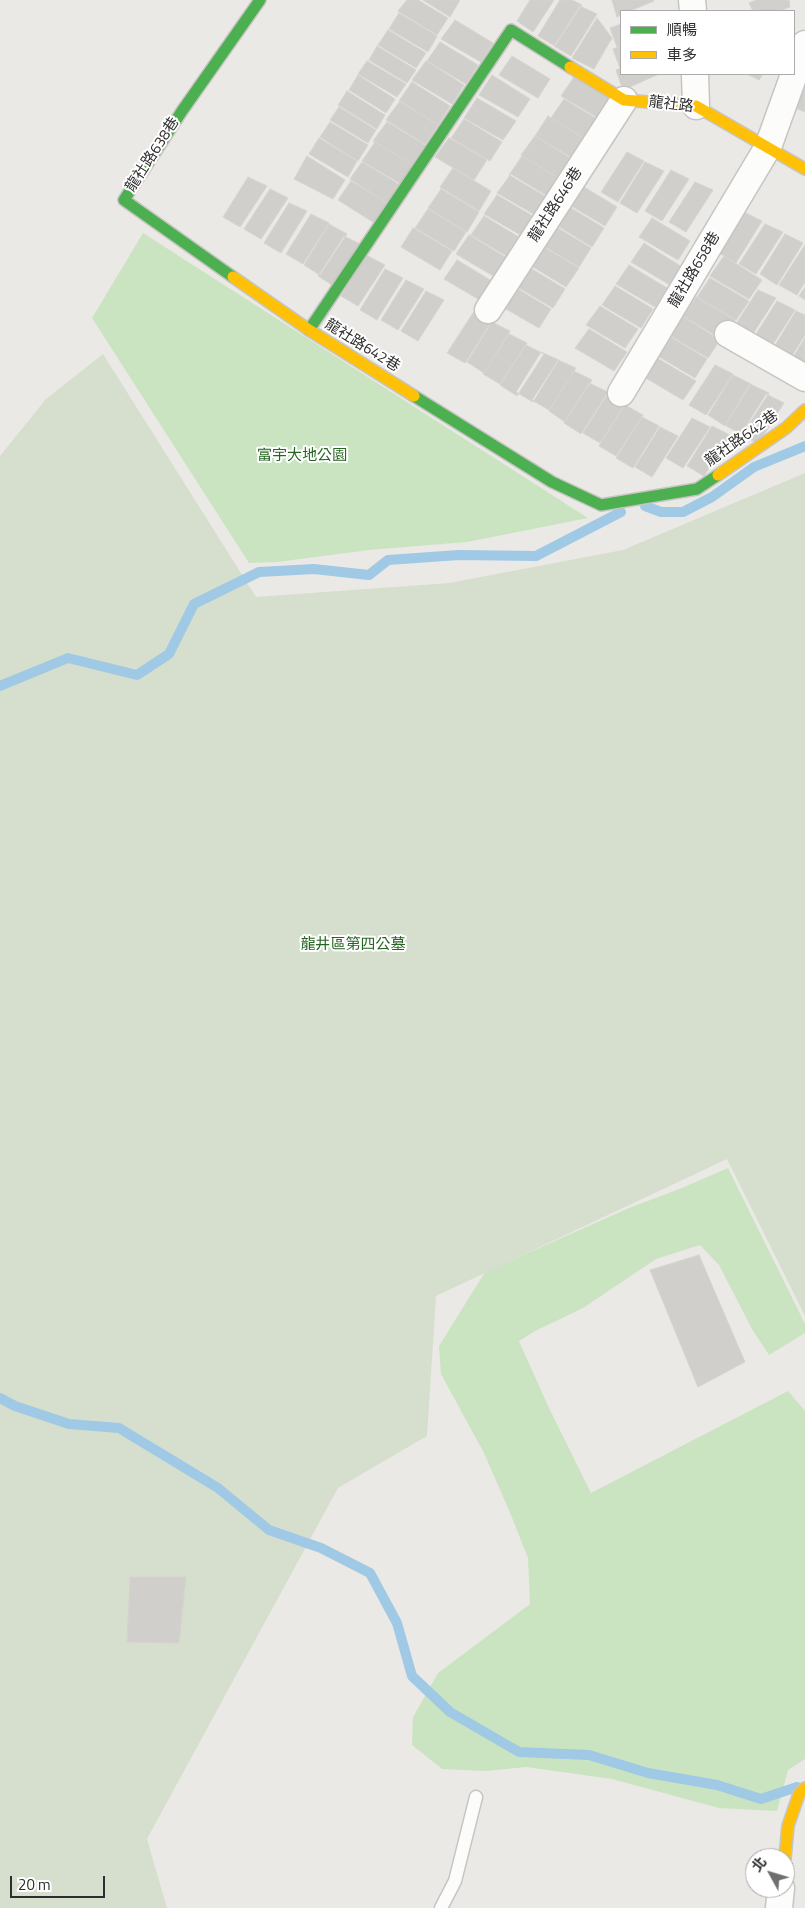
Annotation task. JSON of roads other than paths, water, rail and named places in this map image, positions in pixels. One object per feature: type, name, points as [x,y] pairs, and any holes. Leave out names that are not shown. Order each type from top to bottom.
[{"type":"street","name":"龍社路638巷","points":[[260,0],[182,111],[124,200],[309,330]]},
{"type":"street","name":"龍社路642巷","points":[[624,100],[511,30],[309,330],[552,482],[601,505],[696,489],[786,428],[805,410]]},
{"type":"street","points":[[795,72],[805,44]]},
{"type":"street","points":[[695,75],[696,106]]},
{"type":"street","points":[[768,147],[794,75]]},
{"type":"street","name":"龍社路","points":[[624,100],[696,106],[805,169]]},
{"type":"street","name":"龍社路646巷","points":[[488,310],[624,100]]},
{"type":"street","name":"龍社路658巷","points":[[621,393],[768,147]]},
{"type":"street","points":[[728,334],[805,378]]},
{"type":"street","points":[[786,1848],[788,1826],[799,1794],[805,1788]]},
{"type":"lane","points":[[441,1908],[455,1881],[476,1797]]},
{"type":"waterway","points":[[645,506],[661,512],[683,512],[712,497],[754,467],[805,446]]},
{"type":"waterway","points":[[0,686],[68,658],[137,675],[169,654],[194,604],[259,572],[314,569],[369,575],[388,560],[459,555],[536,556],[621,512]]},
{"type":"waterway","points":[[0,1398],[15,1406],[69,1424],[119,1428],[218,1488],[269,1530],[321,1548],[370,1573],[397,1623],[412,1676],[450,1712],[519,1752],[589,1755],[648,1773],[717,1785],[761,1799],[797,1787]]},
{"type":"park label","name":"富宇大地公園","points":[[302,456]]},
{"type":"park label","name":"龍井區第四公墓","points":[[353,945]]}]
